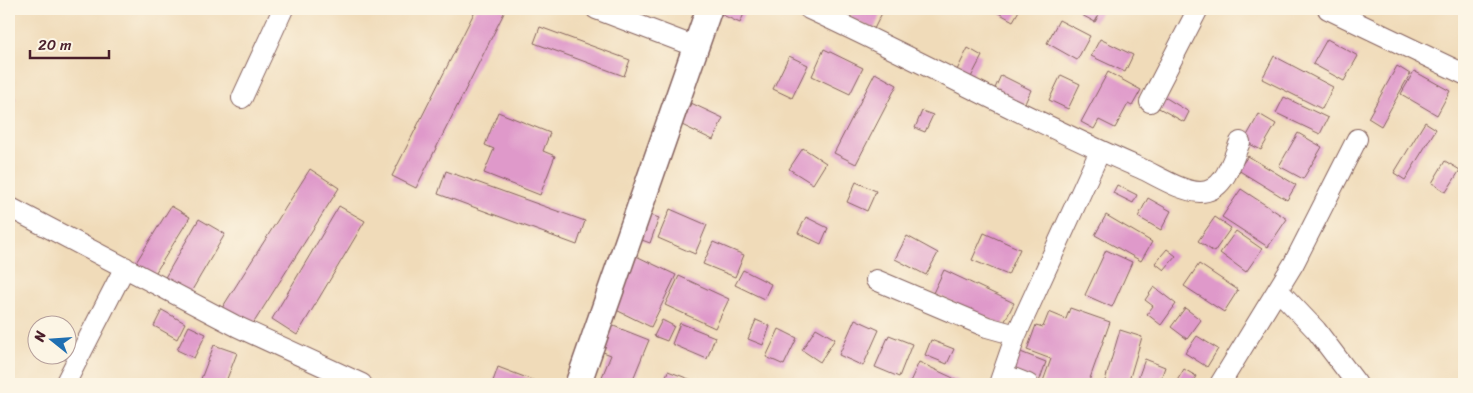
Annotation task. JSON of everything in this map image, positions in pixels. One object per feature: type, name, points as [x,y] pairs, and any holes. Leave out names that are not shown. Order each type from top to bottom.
[{"type":"street","points":[[242,98],[283,9]]},
{"type":"street","points":[[596,9],[696,47]]},
{"type":"street","points":[[578,384],[709,9]]},
{"type":"street","points":[[809,9],[901,52],[1100,152],[1183,188],[1200,192],[1213,188],[1223,180],[1240,142]]},
{"type":"street","points":[[1150,102],[1198,9]]},
{"type":"street","points":[[1328,9],[1464,74]]},
{"type":"street","points":[[1220,384],[1294,263],[1358,139]]},
{"type":"street","points":[[1028,384],[1001,379],[1016,335],[1100,152]]},
{"type":"street","points":[[9,207],[125,266],[238,327],[362,384]]},
{"type":"street","points":[[65,384],[125,266]]},
{"type":"street","points":[[876,280],[987,327],[1016,335]]},
{"type":"street","points":[[1278,290],[1316,330],[1357,384]]},
{"type":"building","points":[[476,9],[501,9],[505,11],[416,188],[392,176]]},
{"type":"building","points":[[715,9],[746,9],[740,23],[714,11]]},
{"type":"building","points":[[855,9],[884,9],[874,29],[850,18]]},
{"type":"building","points":[[991,9],[1020,9],[1013,21]]},
{"type":"building","points":[[1080,9],[1102,9],[1095,22],[1078,13]]},
{"type":"building","points":[[1059,20],[1090,36],[1077,60],[1047,43]]},
{"type":"building","points":[[540,27],[630,60],[624,76],[534,43]]},
{"type":"building","points":[[1100,39],[1133,55],[1125,72],[1091,56]]},
{"type":"building","points":[[1327,39],[1358,56],[1344,81],[1313,64]]},
{"type":"building","points":[[968,48],[982,56],[968,83],[954,76]]},
{"type":"building","points":[[824,49],[863,68],[850,94],[812,76]]},
{"type":"building","points":[[789,56],[808,65],[792,98],[773,89]]},
{"type":"building","points":[[1274,56],[1333,87],[1322,109],[1262,79]]},
{"type":"building","points":[[1397,66],[1410,74],[1381,126],[1368,118]]},
{"type":"building","points":[[1414,71],[1450,91],[1437,115],[1401,94]]},
{"type":"building","points":[[1108,72],[1141,90],[1132,106],[1128,104],[1115,128],[1099,120],[1094,129],[1081,122]]},
{"type":"building","points":[[875,73],[897,85],[856,164],[834,153]]},
{"type":"building","points":[[1001,75],[1031,90],[1022,110],[992,95]]},
{"type":"building","points":[[1061,75],[1080,84],[1068,109],[1049,100]]},
{"type":"building","points":[[9,95],[16,98],[9,113]]},
{"type":"building","points":[[1163,96],[1189,112],[1184,122],[1157,107]]},
{"type":"building","points":[[1284,97],[1328,118],[1320,134],[1276,113]]},
{"type":"building","points":[[691,103],[723,118],[713,140],[682,125]]},
{"type":"building","points":[[922,111],[933,115],[925,132],[915,128]]},
{"type":"building","points":[[498,112],[550,133],[543,151],[555,156],[540,195],[484,173],[494,149],[485,145]]},
{"type":"building","points":[[1259,114],[1276,124],[1261,150],[1244,141]]},
{"type":"building","points":[[1425,122],[1436,129],[1405,180],[1394,173]]},
{"type":"building","points":[[1298,133],[1322,147],[1303,179],[1279,166]]},
{"type":"building","points":[[803,148],[826,163],[813,184],[789,169]]},
{"type":"building","points":[[1248,156],[1296,185],[1287,200],[1238,170]]},
{"type":"building","points":[[1445,161],[1460,170],[1446,192],[1432,183]]},
{"type":"building","points":[[310,169],[339,188],[251,327],[222,308]]},
{"type":"building","points":[[446,171],[585,221],[577,245],[438,194]]},
{"type":"building","points":[[856,182],[876,191],[867,211],[847,202]]},
{"type":"building","points":[[1117,185],[1137,195],[1133,203],[1113,193]]},
{"type":"building","points":[[1241,189],[1287,219],[1268,247],[1222,217]]},
{"type":"building","points":[[1148,198],[1171,211],[1161,230],[1138,217]]},
{"type":"building","points":[[171,206],[190,217],[154,275],[135,264]]},
{"type":"building","points":[[339,206],[365,221],[297,335],[272,319]]},
{"type":"building","points":[[670,209],[707,225],[695,254],[658,238]]},
{"type":"building","points":[[640,211],[659,218],[650,243],[631,236]]},
{"type":"building","points":[[1106,215],[1152,242],[1141,261],[1095,235]]},
{"type":"building","points":[[806,217],[828,228],[821,244],[798,233]]},
{"type":"building","points":[[1215,217],[1231,228],[1214,252],[1198,241]]},
{"type":"building","points":[[199,219],[225,234],[188,297],[163,281]]},
{"type":"building","points":[[1236,231],[1262,249],[1246,272],[1220,253]]},
{"type":"building","points":[[984,233],[1020,249],[1008,275],[972,260]]},
{"type":"building","points":[[907,236],[938,253],[926,275],[895,259]]},
{"type":"building","points":[[713,242],[744,255],[735,277],[703,264]]},
{"type":"building","points":[[1167,249],[1176,256],[1164,270],[1155,263]]},
{"type":"building","points":[[1106,250],[1132,262],[1112,307],[1085,295]]},
{"type":"building","points":[[634,255],[676,275],[651,327],[610,307]]},
{"type":"building","points":[[1199,264],[1238,290],[1224,312],[1184,286]]},
{"type":"building","points":[[743,270],[771,284],[764,299],[735,285]]},
{"type":"building","points":[[944,270],[1014,303],[1003,325],[933,293]]},
{"type":"building","points":[[679,276],[729,299],[715,328],[665,305]]},
{"type":"building","points":[[1154,287],[1176,304],[1161,325],[1147,314],[1153,306],[1145,300]]},
{"type":"building","points":[[1070,308],[1110,322],[1088,384],[1042,384],[1051,359],[1027,350],[1036,325],[1043,327],[1049,312],[1066,319]]},
{"type":"building","points":[[1185,308],[1201,320],[1187,339],[1171,327]]},
{"type":"building","points":[[162,310],[185,323],[177,339],[154,326]]},
{"type":"building","points":[[855,319],[879,330],[863,366],[839,355]]},
{"type":"building","points":[[662,320],[674,326],[667,341],[654,336]]},
{"type":"building","points":[[756,320],[770,326],[763,345],[748,339]]},
{"type":"building","points":[[606,323],[649,340],[631,384],[599,384],[611,355],[595,349]]},
{"type":"building","points":[[680,323],[715,337],[707,359],[672,344]]},
{"type":"building","points":[[189,326],[206,334],[194,358],[177,350]]},
{"type":"building","points":[[816,328],[835,339],[820,362],[802,350]]},
{"type":"building","points":[[779,329],[797,338],[784,365],[766,357]]},
{"type":"building","points":[[1120,330],[1142,337],[1128,384],[1104,384]]},
{"type":"building","points":[[889,335],[912,344],[899,377],[875,367]]},
{"type":"building","points":[[1197,336],[1218,349],[1207,367],[1185,353]]},
{"type":"building","points":[[931,340],[954,349],[947,364],[925,355]]},
{"type":"building","points":[[214,345],[237,353],[225,384],[199,384]]},
{"type":"building","points":[[1018,351],[1046,362],[1039,382],[1010,371]]},
{"type":"building","points":[[1145,359],[1165,367],[1159,384],[1136,384]]},
{"type":"building","points":[[919,362],[966,384],[909,384]]},
{"type":"building","points":[[498,367],[543,384],[492,384]]},
{"type":"building","points":[[1184,369],[1196,376],[1192,384],[1175,384]]},
{"type":"building","points":[[668,371],[702,384],[663,384]]}]
